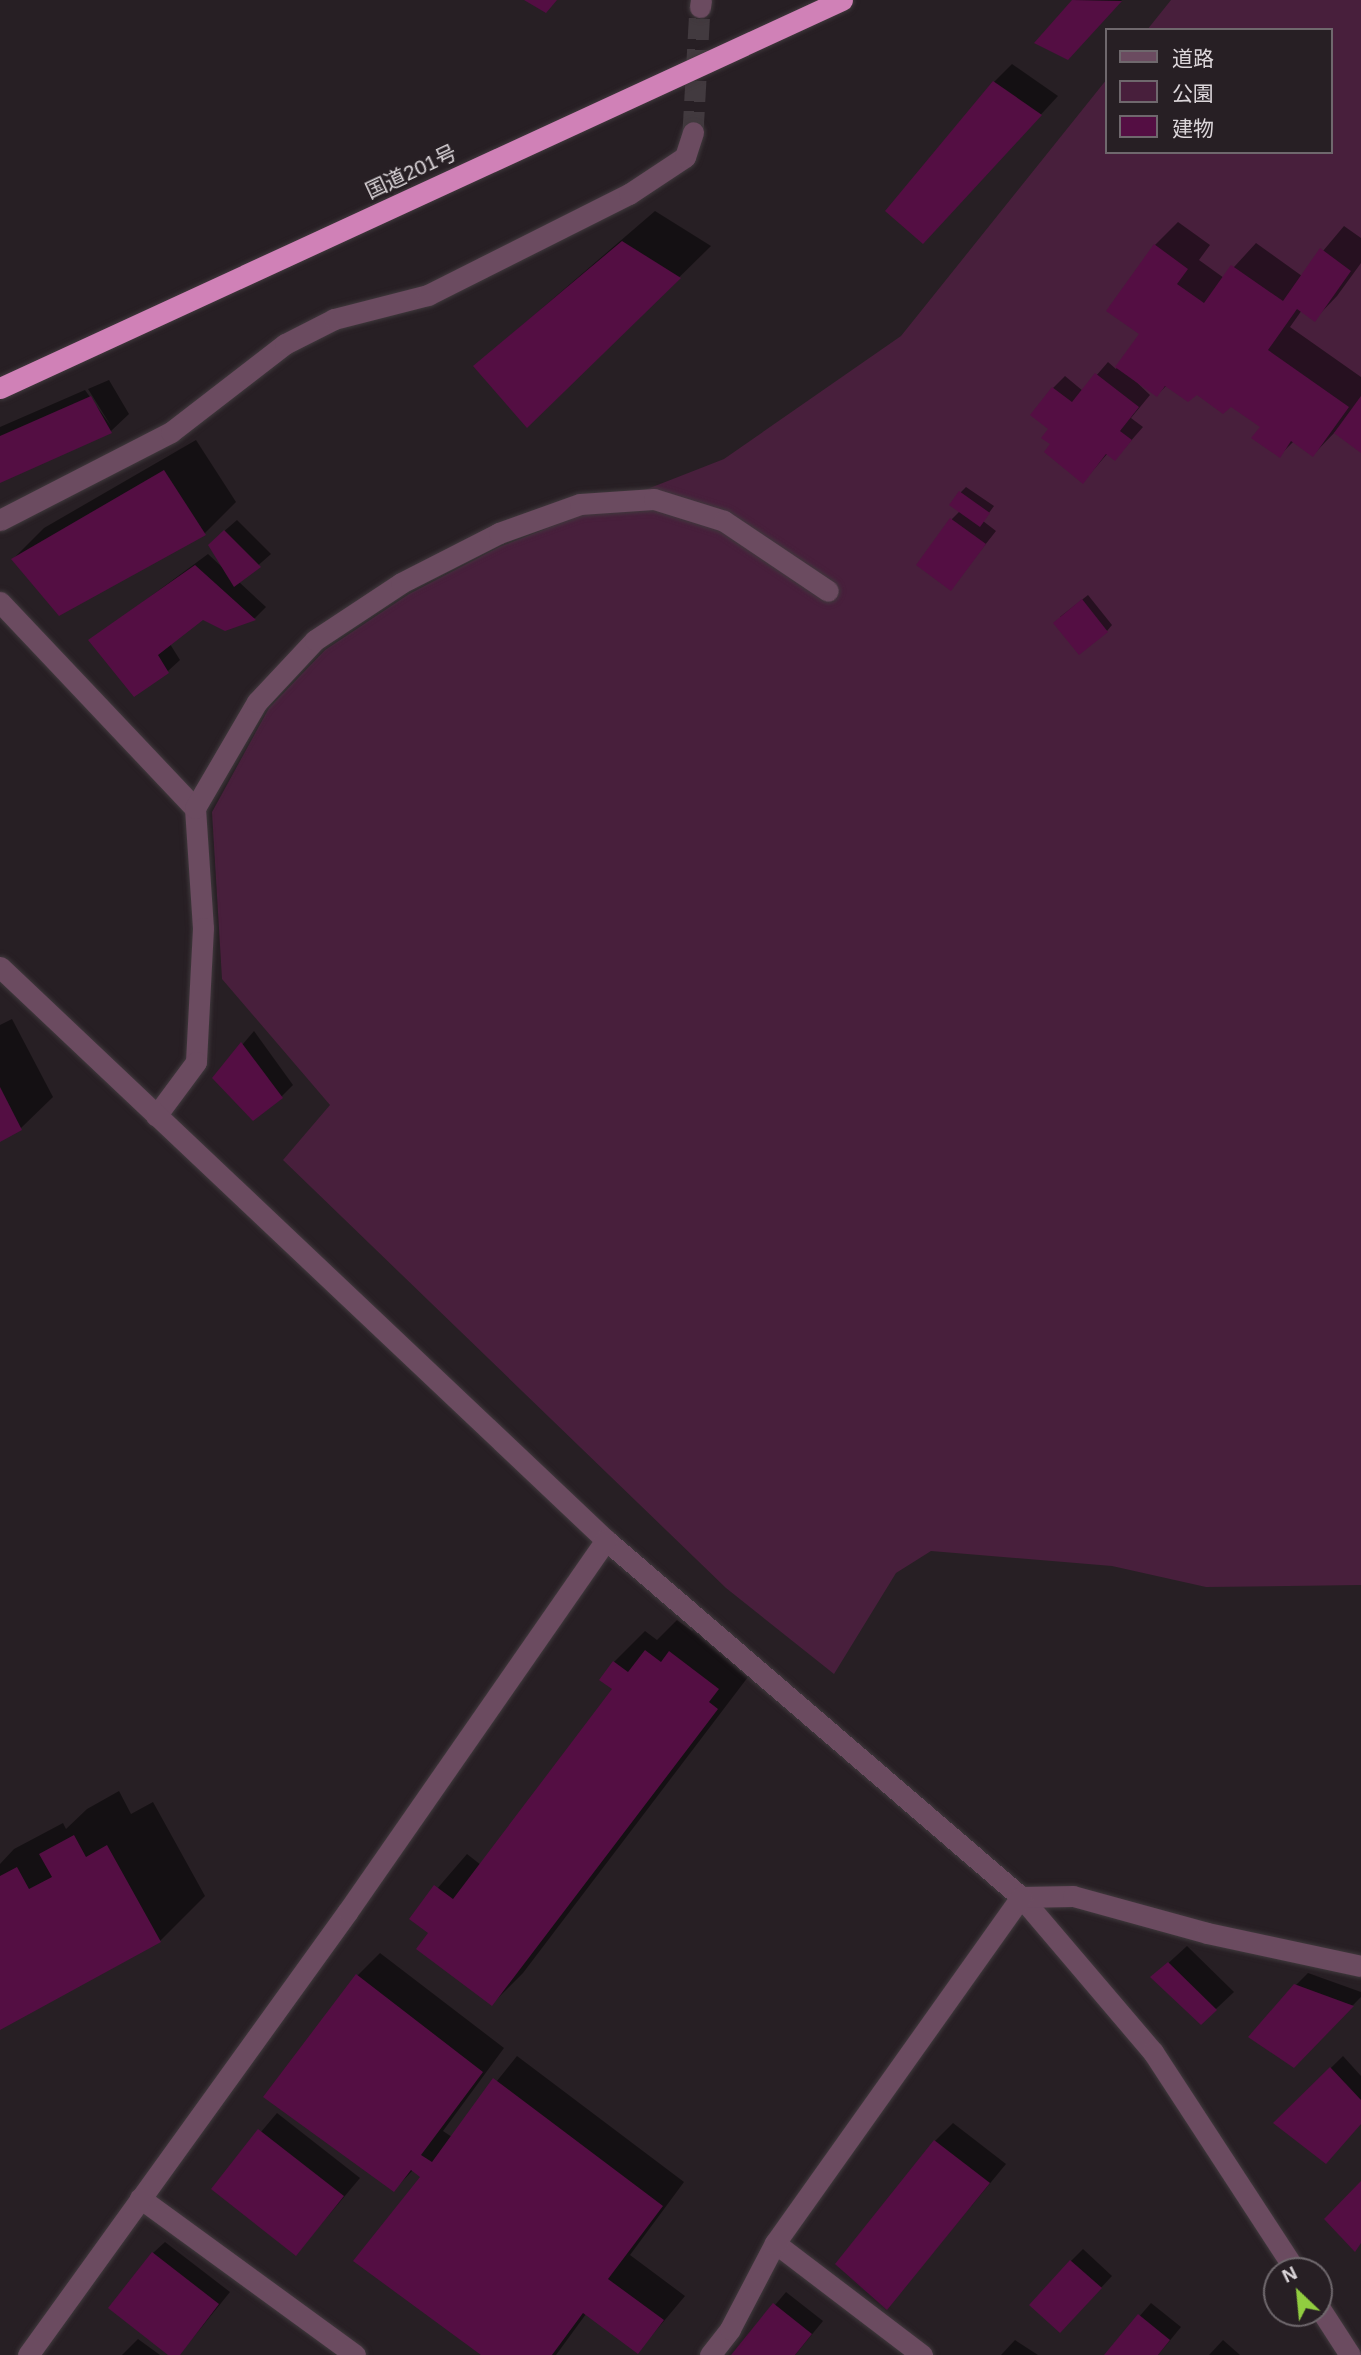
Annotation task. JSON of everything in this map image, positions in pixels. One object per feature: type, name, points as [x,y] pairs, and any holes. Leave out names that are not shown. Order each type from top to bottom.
[{"type":"highway","name":"国道201号","points":[[0,388],[842,0]]},
{"type":"street","points":[[0,520],[172,432],[285,344],[334,319],[428,295],[629,194],[685,157],[693,131]]},
{"type":"street","points":[[156,1116],[196,1062],[203,928],[195,808],[257,702],[315,640],[413,577],[499,533],[580,504],[654,499],[724,521],[828,592]]},
{"type":"street","points":[[0,602],[195,808]]},
{"type":"street","points":[[0,967],[606,1540],[1021,1898],[1153,2052],[1287,2257]]},
{"type":"street","points":[[28,2355],[348,1912],[606,1540]]},
{"type":"street","points":[[1021,1898],[1073,1896],[1207,1933],[1361,1966]]},
{"type":"street","points":[[710,2355],[730,2329],[775,2243],[1021,1898]]},
{"type":"street","points":[[140,2198],[355,2355]]},
{"type":"street","points":[[775,2243],[922,2355]]},
{"type":"street","points":[[1333,2327],[1353,2355],[1361,2348]]},
{"type":"green space","points":[[1171,0],[1361,0],[1361,1585],[1206,1587],[1112,1566],[931,1551],[896,1573],[834,1674],[726,1588],[283,1160],[330,1105],[222,979],[212,812],[269,708],[325,650],[409,594],[499,547],[724,459],[901,336],[1106,80],[1106,154],[1333,154],[1333,28],[1149,28]]},
{"type":"building","points":[[524,0],[557,0],[546,13]]},
{"type":"building","points":[[1072,0],[1122,1],[1068,60],[1034,43]]},
{"type":"building","points":[[993,81],[1042,115],[923,244],[885,211]]},
{"type":"building","points":[[622,241],[681,278],[527,428],[473,366]]},
{"type":"building","points":[[1154,244],[1188,269],[1177,284],[1204,303],[1231,265],[1283,301],[1320,248],[1351,271],[1315,322],[1297,309],[1268,350],[1349,407],[1313,457],[1291,441],[1280,458],[1251,438],[1260,427],[1231,407],[1223,414],[1197,395],[1188,402],[1165,386],[1157,397],[1115,367],[1139,334],[1106,311]]},
{"type":"building","points":[[1095,373],[1139,407],[1120,431],[1132,440],[1115,461],[1106,454],[1083,484],[1044,452],[1050,444],[1041,438],[1048,429],[1030,415],[1052,387],[1072,402]]},
{"type":"building","points":[[91,396],[112,433],[0,483],[0,436]]},
{"type":"building","points":[[1361,396],[1361,453],[1334,433]]},
{"type":"building","points":[[164,470],[206,535],[59,616],[11,559]]},
{"type":"building","points":[[959,491],[990,513],[980,527],[949,505]]},
{"type":"building","points":[[950,518],[986,544],[951,591],[916,565]]},
{"type":"building","points":[[224,530],[261,567],[234,587],[208,545]]},
{"type":"building","points":[[195,565],[256,620],[225,631],[203,620],[158,655],[169,673],[134,697],[88,640]]},
{"type":"building","points":[[1082,599],[1108,632],[1079,655],[1053,623]]},
{"type":"building","points":[[241,1042],[283,1098],[253,1121],[212,1078]]},
{"type":"building","points":[[0,1087],[22,1130],[0,1142]]},
{"type":"building","points":[[645,1650],[661,1662],[669,1651],[719,1689],[709,1702],[718,1709],[492,2006],[416,1949],[428,1933],[409,1919],[434,1885],[453,1899],[612,1689],[599,1680],[613,1661],[628,1672]]},
{"type":"building","points":[[74,1835],[86,1857],[107,1845],[161,1942],[0,2030],[0,1876],[17,1867],[29,1889],[52,1877],[39,1854]]},
{"type":"building","points":[[1168,1962],[1217,2010],[1201,2025],[1150,1977]]},
{"type":"building","points":[[356,1974],[483,2072],[421,2155],[432,2162],[493,2078],[663,2206],[608,2279],[664,2320],[638,2354],[583,2313],[552,2355],[481,2355],[353,2261],[420,2177],[411,2170],[394,2192],[263,2097]]},
{"type":"building","points":[[1294,1984],[1354,2006],[1294,2068],[1248,2037]]},
{"type":"building","points":[[1330,2067],[1361,2100],[1361,2124],[1326,2164],[1273,2123]]},
{"type":"building","points":[[258,2129],[344,2196],[296,2256],[211,2189]]},
{"type":"building","points":[[934,2140],[990,2183],[887,2310],[835,2264]]},
{"type":"building","points":[[1361,2181],[1361,2243],[1355,2252],[1324,2219]]},
{"type":"building","points":[[152,2252],[219,2304],[180,2355],[168,2355],[108,2308]]},
{"type":"building","points":[[1070,2260],[1102,2288],[1060,2333],[1029,2305]]},
{"type":"building","points":[[773,2303],[812,2334],[795,2355],[731,2355]]},
{"type":"building","points":[[1138,2314],[1170,2340],[1158,2355],[1104,2355]]},
{"type":"tunnel","points":[[693,132],[700,7]]}]
